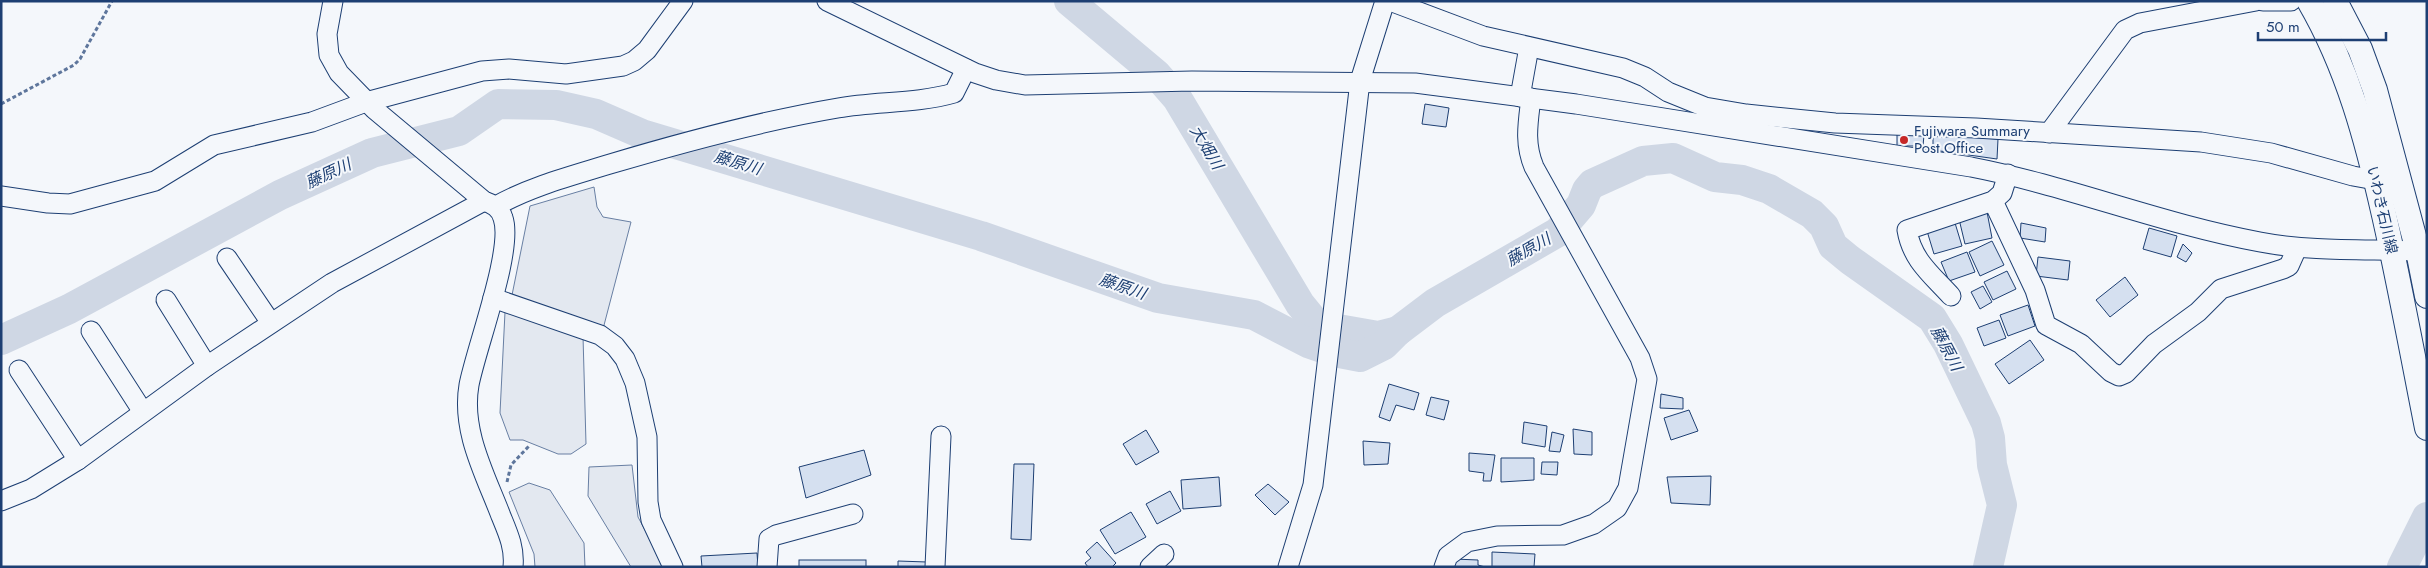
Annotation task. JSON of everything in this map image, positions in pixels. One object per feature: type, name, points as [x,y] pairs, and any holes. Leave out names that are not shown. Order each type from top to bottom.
[{"type":"main road","name":"いわき石川線","points":[[2309,1],[2341,63],[2360,119],[2392,250],[2427,428]]},
{"type":"main road","name":"いわき石川線","points":[[2335,1],[2360,49],[2375,90],[2422,251],[2427,296]]},
{"type":"street","points":[[333,1],[327,34],[330,55],[339,73],[370,106],[490,203],[504,218],[504,243],[493,298],[469,385],[467,413],[472,440],[512,545],[513,567]]},
{"type":"street","points":[[1,196],[48,203],[70,204],[155,181],[214,145],[370,106],[445,79],[482,71],[509,69],[566,74],[623,66],[634,61],[648,50],[683,1]]},
{"type":"street","points":[[827,1],[966,69],[996,80],[1025,85],[1360,81],[1415,83],[1526,97],[2008,174],[2192,227],[2260,242],[2297,248],[2422,251]]},
{"type":"street","points":[[1288,567],[1313,485],[1360,81],[1385,1]]},
{"type":"street","points":[[1390,1],[1483,36],[1624,68],[1645,77],[1668,92],[1714,108],[1836,123],[2201,142],[2271,153],[2353,176],[2375,180]]},
{"type":"street","points":[[2049,133],[2125,30],[2140,23],[2256,1]]},
{"type":"street","points":[[2263,1],[2291,1]]},
{"type":"street","points":[[1444,567],[1448,556],[1457,548],[1482,538],[1562,535],[1594,524],[1617,508],[1628,488],[1647,378],[1640,358],[1552,202],[1528,153],[1526,97],[1529,47]]},
{"type":"street","points":[[1,501],[30,489],[78,460],[207,366],[332,283],[490,203],[522,191],[633,157],[722,133],[838,108],[933,99],[954,93],[966,69]]},
{"type":"street","points":[[1951,296],[1917,258],[1910,247],[1907,230],[1993,201],[2002,193],[2008,174]]},
{"type":"street","points":[[1993,201],[2036,290],[2046,325],[2080,344],[2111,372],[2119,376],[2126,374],[2154,344],[2198,312],[2221,289],[2284,269],[2289,266],[2297,248]]},
{"type":"street","points":[[227,258],[271,323]]},
{"type":"street","points":[[493,298],[600,335],[615,346],[625,359],[635,383],[647,437],[648,502],[651,520],[673,567]]},
{"type":"street","points":[[166,300],[207,366]]},
{"type":"street","points":[[91,331],[143,412]]},
{"type":"street","points":[[19,370],[78,460]]},
{"type":"street","points":[[934,567],[941,436]]},
{"type":"street","points":[[767,567],[769,539],[776,535],[853,514]]},
{"type":"path","points":[[1,104],[74,65],[80,59],[112,1]]},
{"type":"path","points":[[506,488],[511,466],[529,446]]},
{"type":"shaded area","points":[[594,187],[597,207],[603,217],[631,222],[603,329],[511,300],[530,206]]},
{"type":"shaded area","points":[[505,312],[583,336],[586,444],[571,454],[558,454],[523,440],[510,440],[500,413]]},
{"type":"shaded area","points":[[632,465],[638,517],[665,567],[631,567],[588,496],[589,467]]},
{"type":"shaded area","points":[[529,483],[550,490],[584,543],[585,567],[535,567],[534,554],[509,492]]},
{"type":"building","points":[[1425,104],[1449,108],[1446,127],[1422,124]]},
{"type":"building","points":[[1897,134],[1924,135],[1923,146],[1897,146]]},
{"type":"building","points":[[1933,135],[1998,139],[1997,159],[1933,150]]},
{"type":"building","points":[[1987,212],[1992,238],[1965,244],[1959,219]]},
{"type":"building","points":[[1955,223],[1962,246],[1934,254],[1927,231]]},
{"type":"building","points":[[2021,223],[2046,228],[2045,242],[2020,238]]},
{"type":"building","points":[[2149,228],[2177,236],[2171,257],[2143,249]]},
{"type":"building","points":[[1992,241],[2004,265],[1980,276],[1969,252]]},
{"type":"building","points":[[2183,244],[2192,253],[2186,262],[2177,257]]},
{"type":"building","points":[[1967,252],[1975,272],[1949,281],[1941,262]]},
{"type":"building","points":[[2038,257],[2070,261],[2068,280],[2036,276]]},
{"type":"building","points":[[2007,271],[2016,289],[1993,300],[1984,282]]},
{"type":"building","points":[[2125,277],[2138,295],[2110,317],[2096,300]]},
{"type":"building","points":[[1983,286],[1992,302],[1980,309],[1971,292]]},
{"type":"building","points":[[2028,305],[2035,326],[2008,336],[2000,315]]},
{"type":"building","points":[[1999,320],[2006,338],[1984,346],[1977,328]]},
{"type":"building","points":[[2030,340],[2044,360],[2009,384],[1995,364]]},
{"type":"building","points":[[1389,384],[1419,393],[1414,410],[1396,405],[1390,421],[1379,417]]},
{"type":"building","points":[[1661,394],[1683,398],[1683,409],[1660,408]]},
{"type":"building","points":[[1431,397],[1449,401],[1444,420],[1426,415]]},
{"type":"building","points":[[1689,410],[1698,431],[1671,440],[1664,418]]},
{"type":"building","points":[[1524,422],[1547,426],[1545,447],[1522,443]]},
{"type":"building","points":[[1573,429],[1592,432],[1592,455],[1574,454]]},
{"type":"building","points":[[1146,430],[1159,452],[1136,465],[1123,444]]},
{"type":"building","points":[[1552,432],[1564,435],[1560,452],[1549,451]]},
{"type":"building","points":[[1363,441],[1390,443],[1388,464],[1364,465]]},
{"type":"building","points":[[864,450],[871,475],[806,498],[799,467]]},
{"type":"building","points":[[1469,453],[1495,455],[1491,481],[1483,481],[1484,473],[1469,471]]},
{"type":"building","points":[[1501,458],[1534,458],[1534,480],[1501,482]]},
{"type":"building","points":[[1542,462],[1558,462],[1557,475],[1541,474]]},
{"type":"building","points":[[1014,464],[1034,464],[1031,540],[1011,539]]},
{"type":"building","points":[[1711,476],[1710,505],[1671,503],[1667,477]]},
{"type":"building","points":[[1219,477],[1221,506],[1183,509],[1181,480]]},
{"type":"building","points":[[1268,484],[1289,502],[1275,515],[1255,495]]},
{"type":"building","points":[[1170,491],[1181,511],[1157,524],[1146,504]]},
{"type":"building","points":[[1131,512],[1146,537],[1115,554],[1100,530]]},
{"type":"building","points":[[1097,542],[1116,563],[1112,567],[1088,567],[1085,563],[1091,558],[1086,552]]},
{"type":"building","points":[[1492,552],[1535,554],[1534,567],[1492,567]]},
{"type":"building","points":[[757,553],[758,567],[702,567],[701,556]]},
{"type":"building","points":[[1454,559],[1478,560],[1478,565],[1485,567],[1454,567]]},
{"type":"building","points":[[799,560],[866,560],[866,567],[799,567]]},
{"type":"building","points":[[898,561],[927,562],[927,567],[898,567]]},
{"type":"waterway","name":"大畑川","points":[[1069,1],[1156,74],[1177,98],[1300,304],[1322,331],[1338,329],[1378,336],[1398,331]]},
{"type":"waterway","name":"藤原川","points":[[1,340],[69,309],[280,195],[372,153],[459,131],[498,104],[556,105],[596,114],[642,134],[981,236],[1158,298],[1254,315],[1308,343],[1334,352],[1360,357],[1384,345],[1398,331],[1435,303],[1558,232],[1581,205],[1587,190],[1592,184],[1643,161],[1673,158],[1715,177],[1742,180],[1769,189],[1812,214],[1824,226],[1833,246],[1932,318],[1948,344],[1986,423],[1990,438],[1992,465],[2002,505],[1988,567]]},
{"type":"waterway","name":"藤原川","points":[[2402,567],[2427,517]]},
{"type":"place","name":"Fujiwara Summary Post Office","points":[[1904,140]]}]
